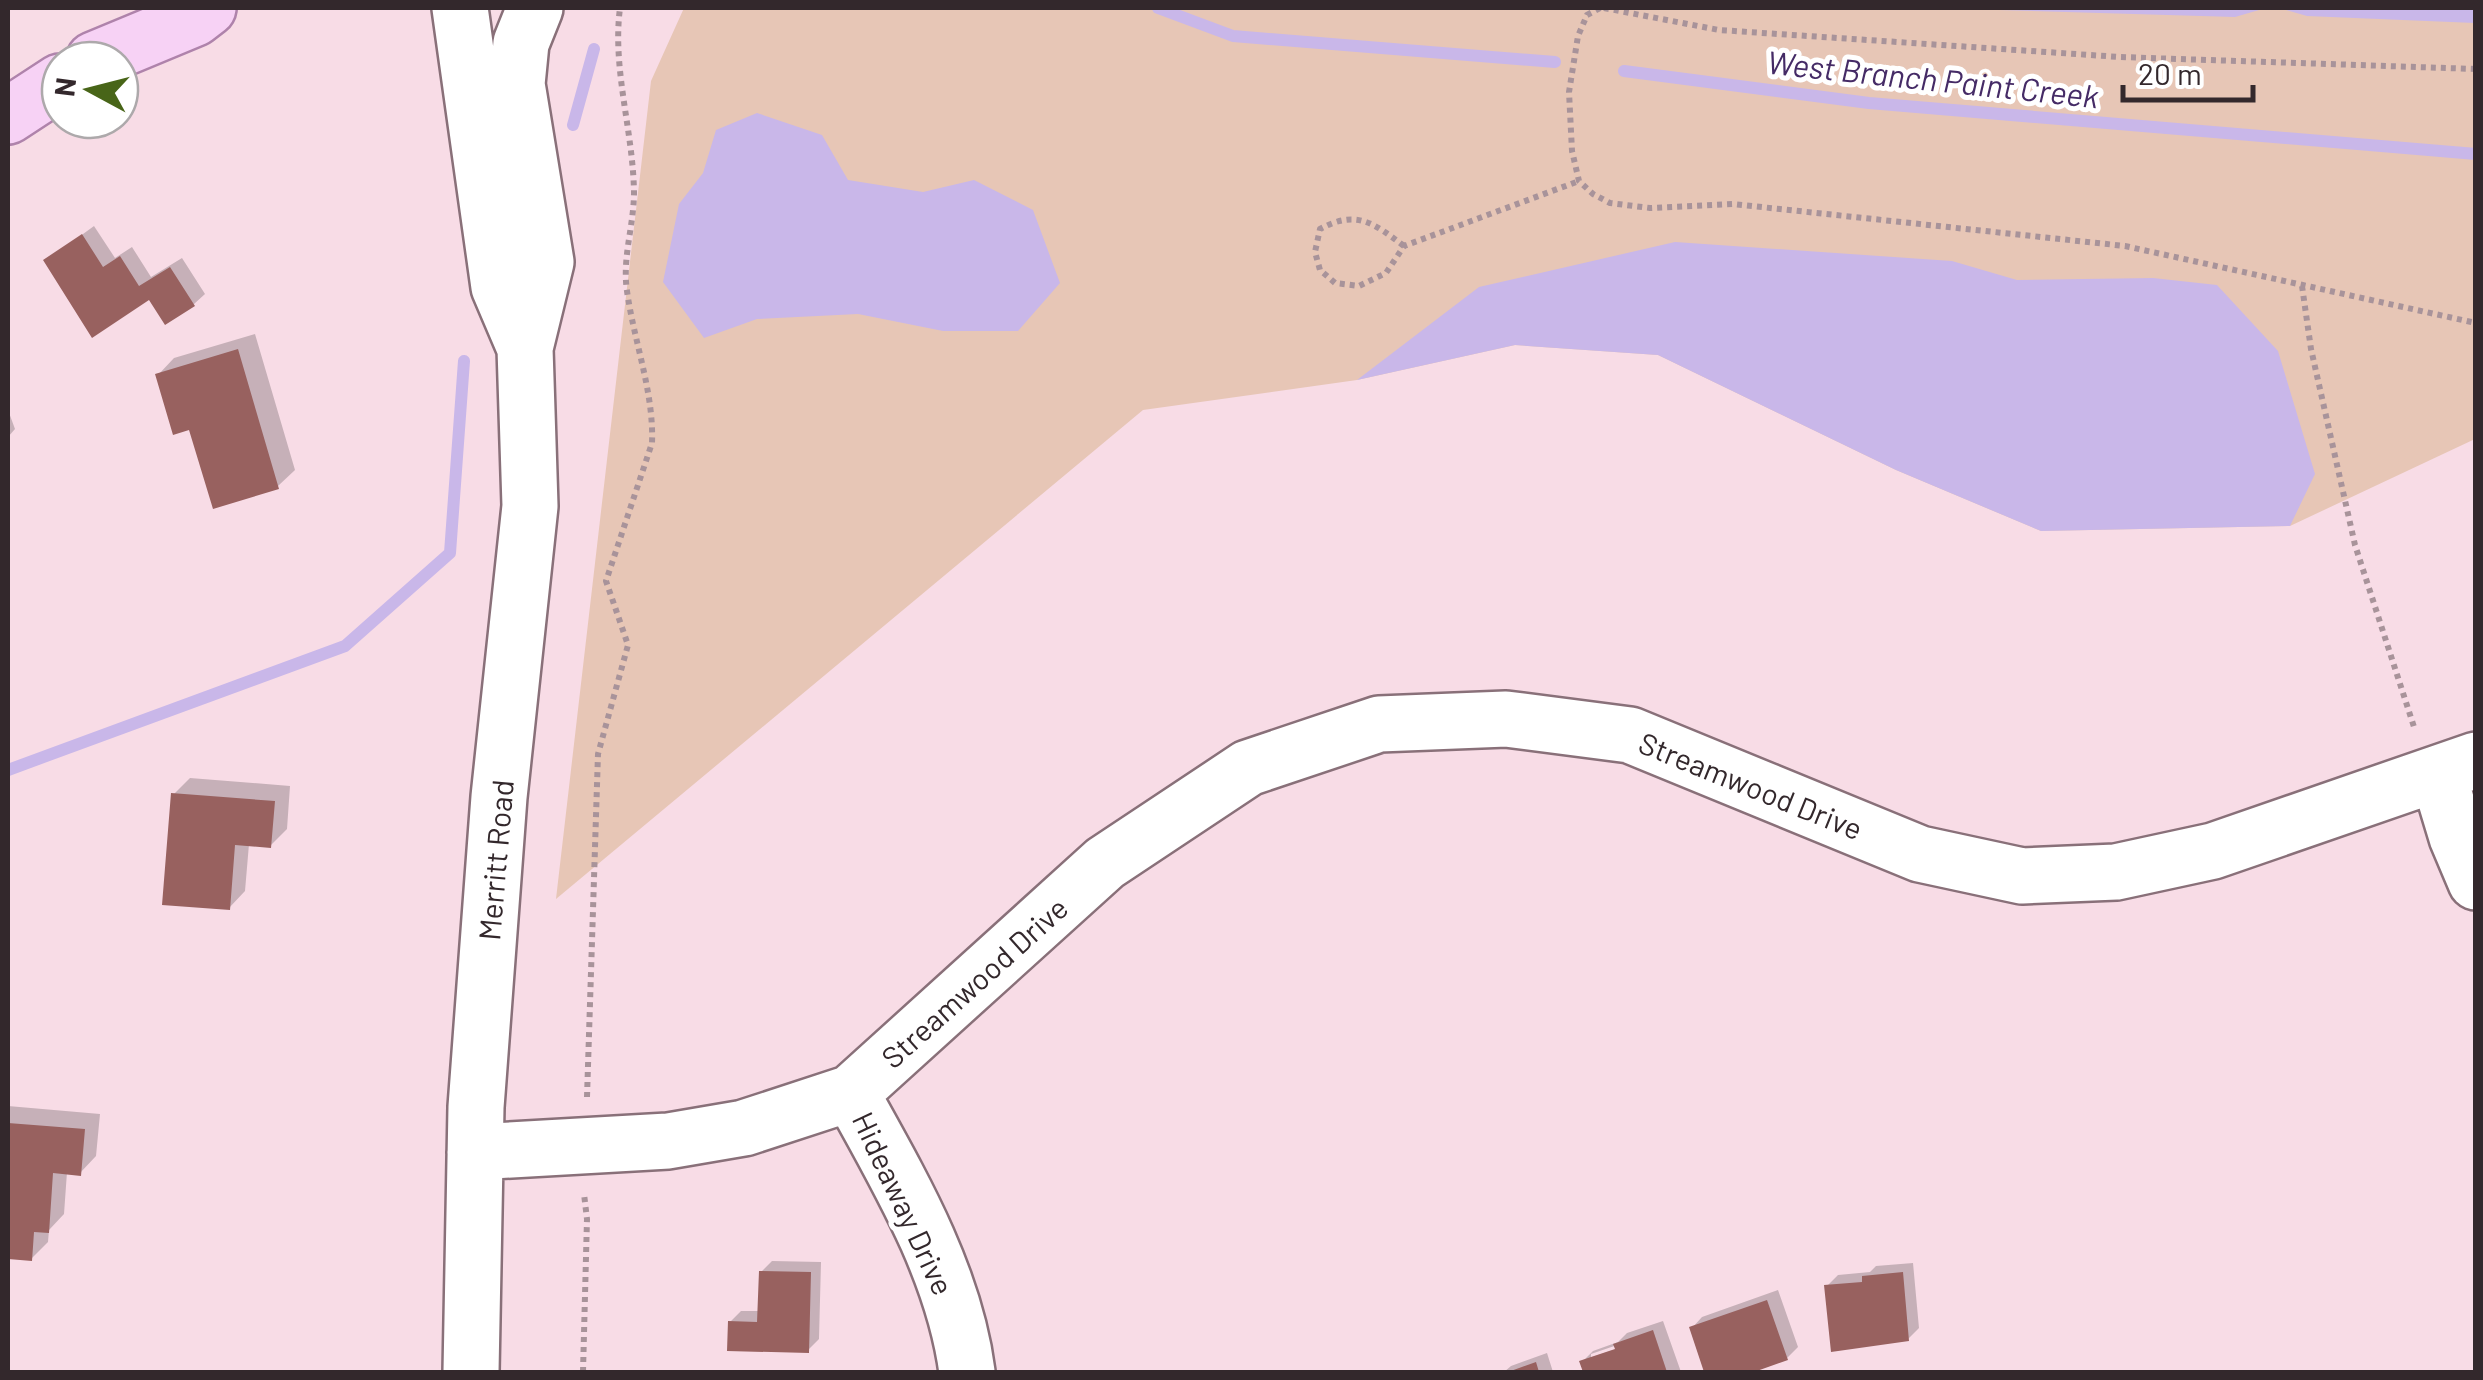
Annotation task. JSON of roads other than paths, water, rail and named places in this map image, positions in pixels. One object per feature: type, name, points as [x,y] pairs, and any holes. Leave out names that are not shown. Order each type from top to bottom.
[{"type":"main road","points":[[111,40],[142,8]]},
{"type":"main road","points":[[140,42],[195,18],[208,8]]},
{"type":"main road","points":[[8,116],[40,95]]},
{"type":"street","name":"Merritt Road","points":[[460,8],[499,287],[525,348]]},
{"type":"street","name":"Merritt Road","points":[[471,1372],[475,1152],[499,798],[530,506],[525,348],[546,262],[517,84],[521,43],[536,8]]},
{"type":"street","name":"Streamwood Drive","points":[[475,1152],[668,1142],[744,1128],[851,1093],[1105,863],[1248,768],[1378,724],[1506,720],[1630,735],[1920,854],[2022,876],[2116,872],[2213,851],[2443,754]]},
{"type":"street","points":[[2443,754],[2457,837],[2476,882]]},
{"type":"street","name":"Hideaway Drive","points":[[851,1093],[921,1225],[950,1296],[967,1372]]},
{"type":"waterway","name":"West Branch Paint Creek","points":[[1158,8],[1233,36],[1555,62]]},
{"type":"waterway","name":"West Branch Paint Creek","points":[[573,125],[594,49]]},
{"type":"waterway","name":"West Branch Paint Creek","points":[[1624,71],[1869,103],[2476,154]]},
{"type":"waterway","name":"West Branch Paint Creek","points":[[8,770],[345,646],[450,553],[464,361]]}]
